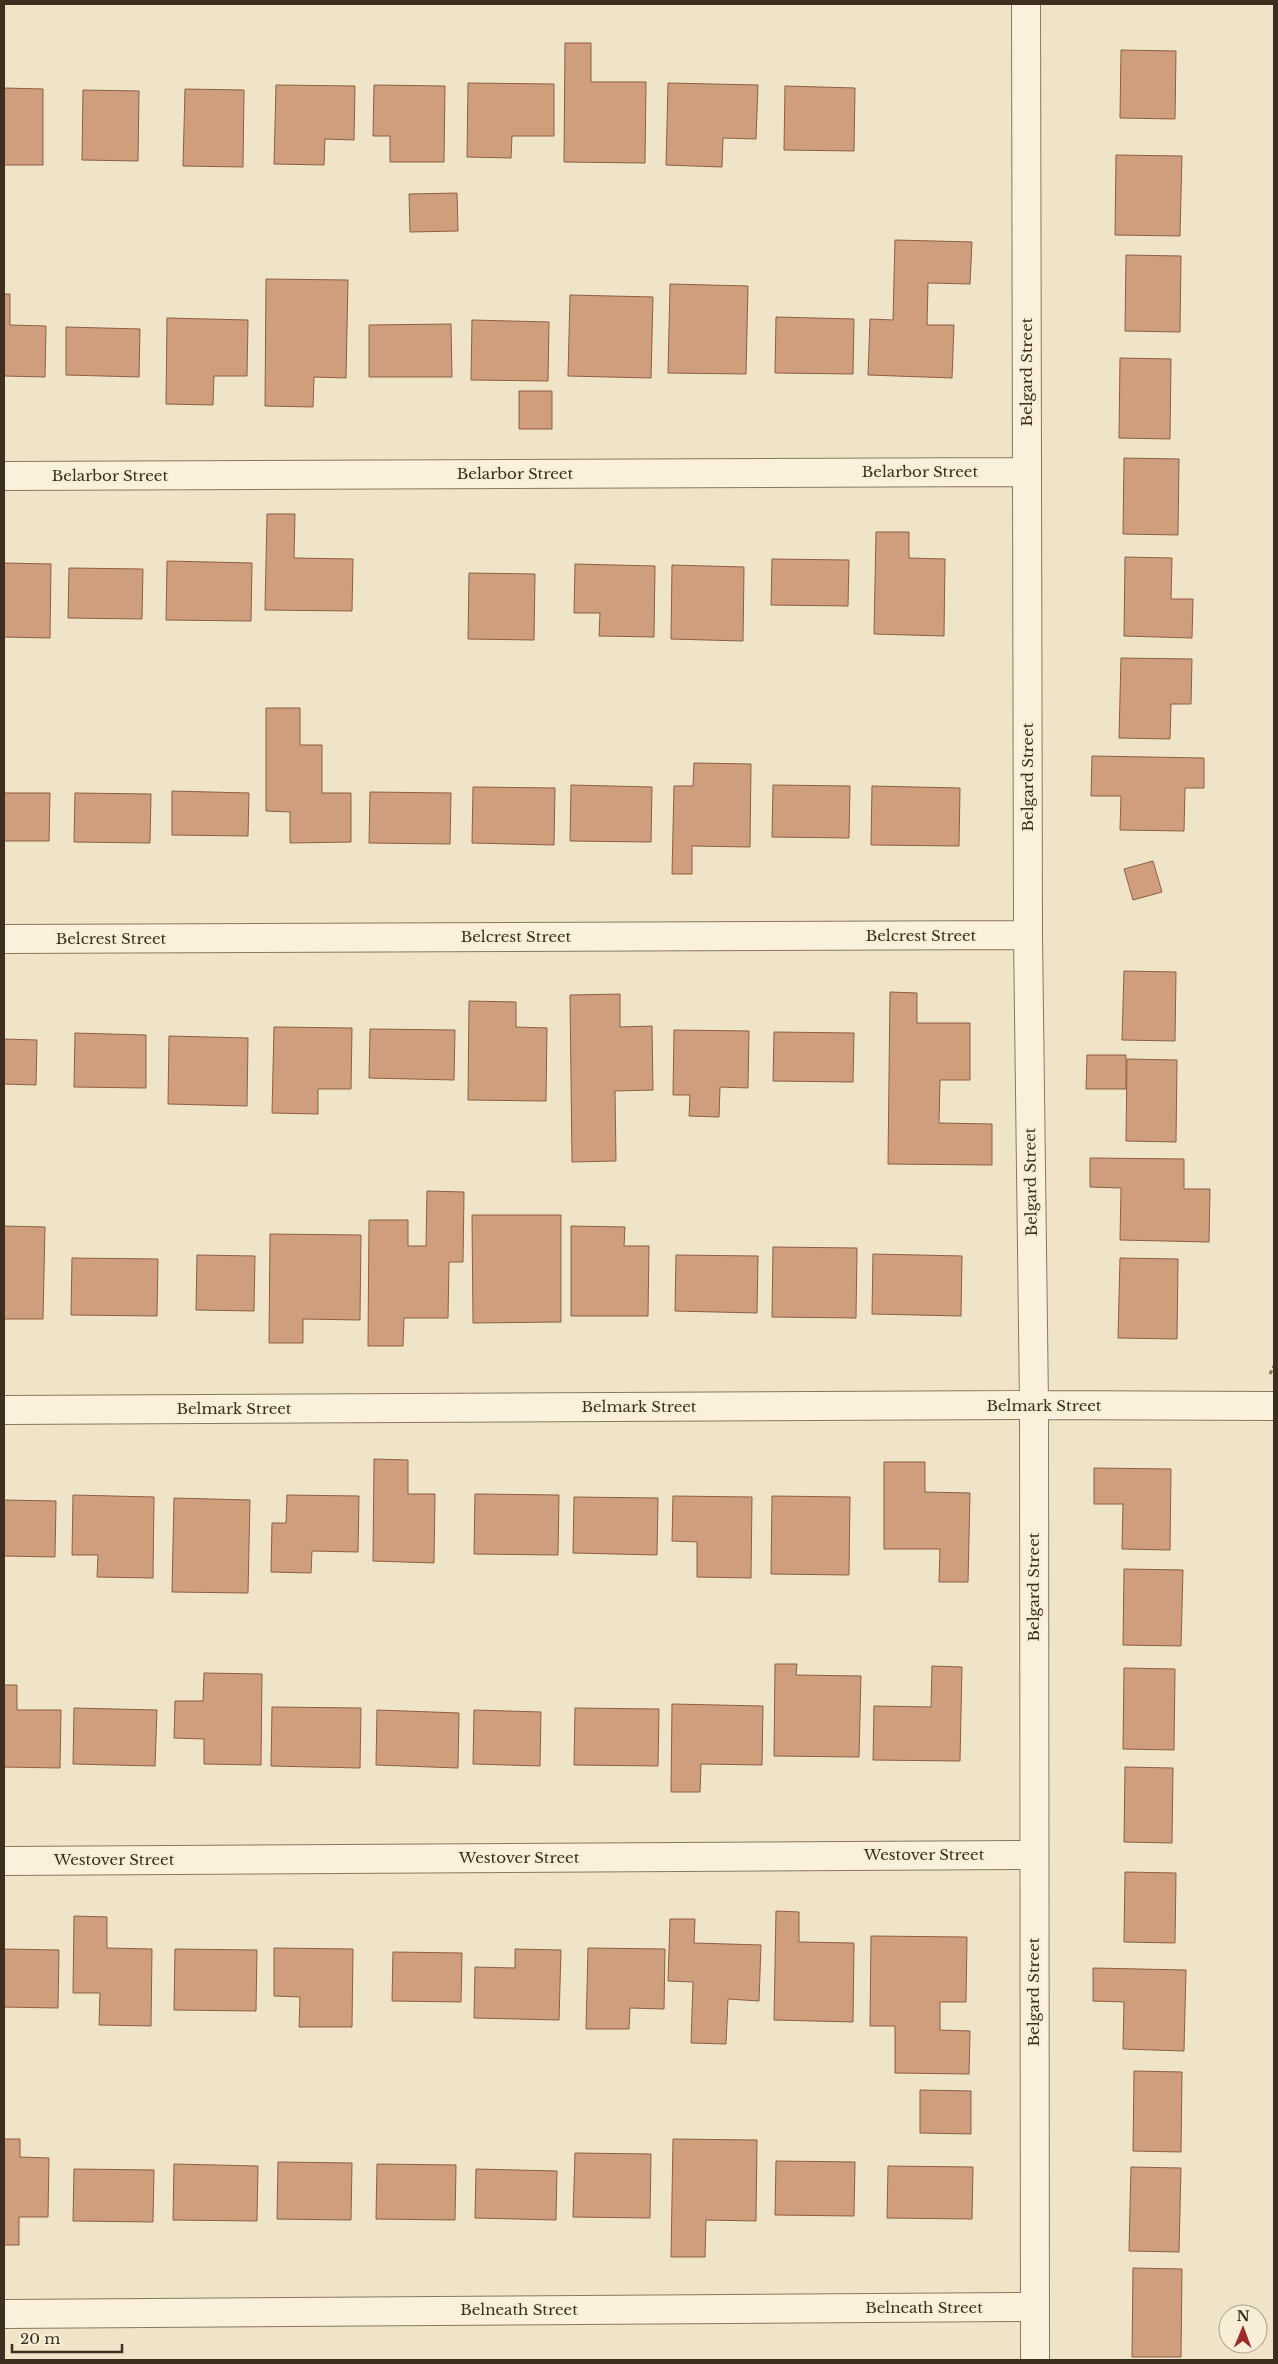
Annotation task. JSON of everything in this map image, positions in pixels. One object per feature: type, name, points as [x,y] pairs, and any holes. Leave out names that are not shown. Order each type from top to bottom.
[{"type":"street","name":"Belgard Street","points":[[1026,4],[1028,935],[1034,1405],[1035,2360]]},
{"type":"street","name":"Belarbor Street","points":[[4,476],[1027,472]]},
{"type":"street","name":"Belcrest Street","points":[[4,939],[1028,935]]},
{"type":"street","name":"Belmark Street","points":[[4,1410],[1034,1405],[1274,1406]]},
{"type":"street","name":"Westover Street","points":[[4,1861],[1034,1854]]},
{"type":"street","name":"Belneath Street","points":[[4,2314],[1034,2307]]},
{"type":"building","points":[[565,43],[591,43],[591,82],[646,82],[645,163],[564,162]]},
{"type":"building","points":[[1121,50],[1176,51],[1175,119],[1120,118]]},
{"type":"building","points":[[468,83],[554,84],[554,136],[512,136],[511,158],[467,157]]},
{"type":"building","points":[[668,83],[758,85],[756,139],[723,138],[722,167],[666,165]]},
{"type":"building","points":[[276,85],[355,86],[354,140],[325,139],[324,165],[274,164]]},
{"type":"building","points":[[374,85],[445,86],[444,162],[390,162],[390,136],[373,136]]},
{"type":"building","points":[[785,86],[855,88],[854,151],[784,150]]},
{"type":"building","points":[[4,88],[43,89],[43,165],[4,165]]},
{"type":"building","points":[[185,89],[244,90],[243,167],[183,166]]},
{"type":"building","points":[[83,90],[139,91],[138,161],[82,160]]},
{"type":"building","points":[[1116,155],[1182,156],[1180,236],[1115,235]]},
{"type":"building","points":[[457,193],[458,231],[410,232],[409,194]]},
{"type":"building","points":[[895,240],[972,242],[970,284],[928,283],[927,325],[954,325],[952,378],[868,375],[870,319],[893,320]]},
{"type":"building","points":[[1126,255],[1181,256],[1180,332],[1125,331]]},
{"type":"building","points":[[266,279],[348,280],[346,378],[314,377],[313,407],[265,406]]},
{"type":"building","points":[[670,284],[748,286],[746,374],[668,373]]},
{"type":"building","points":[[4,294],[10,294],[10,325],[46,326],[45,377],[4,376]]},
{"type":"building","points":[[570,295],[653,297],[651,378],[568,376]]},
{"type":"building","points":[[776,317],[854,319],[853,374],[775,373]]},
{"type":"building","points":[[167,318],[248,320],[247,376],[214,376],[213,405],[166,404]]},
{"type":"building","points":[[472,320],[549,322],[548,381],[471,380]]},
{"type":"building","points":[[451,324],[452,377],[369,377],[369,325]]},
{"type":"building","points":[[66,327],[140,329],[139,377],[66,375]]},
{"type":"building","points":[[1120,358],[1171,359],[1170,439],[1119,438]]},
{"type":"building","points":[[519,391],[552,391],[552,429],[519,429]]},
{"type":"building","points":[[1124,458],[1179,459],[1178,535],[1123,534]]},
{"type":"building","points":[[267,514],[295,514],[294,558],[353,559],[352,611],[265,610]]},
{"type":"building","points":[[876,532],[909,532],[909,558],[945,559],[944,636],[874,634]]},
{"type":"building","points":[[1125,557],[1172,558],[1171,599],[1193,599],[1192,638],[1124,636]]},
{"type":"building","points":[[772,559],[849,560],[848,606],[771,605]]},
{"type":"building","points":[[167,561],[252,563],[251,621],[166,620]]},
{"type":"building","points":[[4,563],[51,564],[50,638],[4,637]]},
{"type":"building","points":[[575,564],[655,566],[654,637],[599,636],[600,613],[574,613]]},
{"type":"building","points":[[672,565],[744,567],[743,641],[671,639]]},
{"type":"building","points":[[69,568],[143,569],[142,619],[68,618]]},
{"type":"building","points":[[469,573],[535,574],[534,640],[468,639]]},
{"type":"building","points":[[1121,658],[1192,659],[1191,704],[1171,704],[1170,739],[1119,738]]},
{"type":"building","points":[[266,708],[300,708],[300,745],[322,745],[322,793],[351,793],[351,842],[290,843],[290,812],[266,811]]},
{"type":"building","points":[[1092,756],[1204,758],[1204,788],[1185,788],[1184,831],[1120,830],[1121,796],[1091,796]]},
{"type":"building","points":[[694,763],[751,764],[750,847],[692,846],[692,874],[672,874],[674,786],[693,786]]},
{"type":"building","points":[[571,785],[652,787],[651,842],[570,841]]},
{"type":"building","points":[[773,785],[850,786],[849,838],[772,837]]},
{"type":"building","points":[[872,786],[960,788],[959,846],[871,845]]},
{"type":"building","points":[[473,787],[555,788],[554,845],[472,843]]},
{"type":"building","points":[[172,791],[249,793],[248,836],[172,835]]},
{"type":"building","points":[[370,792],[451,793],[450,844],[369,843]]},
{"type":"building","points":[[4,793],[50,793],[49,841],[4,841]]},
{"type":"building","points":[[75,793],[151,794],[150,843],[74,842]]},
{"type":"building","points":[[1153,861],[1162,892],[1133,900],[1124,869]]},
{"type":"building","points":[[1124,971],[1176,972],[1175,1041],[1122,1040]]},
{"type":"building","points":[[890,992],[917,993],[917,1023],[970,1023],[970,1080],[940,1080],[939,1123],[992,1124],[992,1165],[888,1164]]},
{"type":"building","points":[[620,994],[620,1027],[652,1026],[653,1090],[615,1091],[616,1161],[572,1162],[570,995]]},
{"type":"building","points":[[469,1001],[516,1002],[516,1027],[547,1028],[546,1101],[468,1100]]},
{"type":"building","points":[[274,1027],[352,1028],[351,1089],[318,1089],[318,1114],[272,1113]]},
{"type":"building","points":[[370,1029],[455,1030],[454,1080],[369,1078]]},
{"type":"building","points":[[674,1030],[749,1031],[748,1088],[720,1087],[719,1117],[689,1116],[690,1095],[673,1095]]},
{"type":"building","points":[[774,1032],[854,1033],[853,1082],[773,1081]]},
{"type":"building","points":[[75,1033],[146,1035],[146,1088],[74,1087]]},
{"type":"building","points":[[169,1036],[248,1038],[247,1106],[168,1104]]},
{"type":"building","points":[[4,1039],[37,1040],[36,1085],[4,1084]]},
{"type":"building","points":[[1087,1055],[1126,1055],[1126,1089],[1086,1089]]},
{"type":"building","points":[[1127,1059],[1177,1060],[1176,1142],[1126,1141]]},
{"type":"building","points":[[1090,1158],[1184,1159],[1184,1189],[1210,1189],[1209,1242],[1120,1240],[1121,1188],[1090,1187]]},
{"type":"building","points":[[427,1191],[464,1192],[463,1262],[449,1262],[448,1318],[404,1318],[403,1346],[368,1346],[369,1220],[408,1220],[408,1246],[426,1246]]},
{"type":"building","points":[[472,1215],[561,1215],[561,1322],[473,1323]]},
{"type":"building","points":[[4,1226],[45,1227],[43,1319],[4,1319]]},
{"type":"building","points":[[571,1226],[625,1227],[624,1246],[649,1246],[648,1316],[571,1316]]},
{"type":"building","points":[[270,1234],[361,1235],[360,1320],[303,1319],[303,1343],[269,1343]]},
{"type":"building","points":[[773,1247],[857,1248],[856,1318],[772,1317]]},
{"type":"building","points":[[873,1254],[962,1256],[961,1316],[872,1314]]},
{"type":"building","points":[[197,1255],[255,1256],[254,1311],[196,1310]]},
{"type":"building","points":[[676,1255],[758,1256],[757,1313],[675,1311]]},
{"type":"building","points":[[72,1258],[158,1259],[157,1316],[71,1315]]},
{"type":"building","points":[[1120,1258],[1178,1259],[1177,1339],[1118,1338]]},
{"type":"building","points":[[374,1459],[408,1460],[408,1494],[435,1494],[434,1563],[373,1561]]},
{"type":"building","points":[[884,1462],[925,1462],[925,1492],[970,1493],[968,1582],[939,1582],[940,1549],[884,1549]]},
{"type":"building","points":[[1094,1468],[1171,1469],[1170,1550],[1122,1549],[1123,1504],[1094,1504]]},
{"type":"building","points":[[475,1494],[559,1495],[558,1555],[474,1554]]},
{"type":"building","points":[[73,1495],[154,1497],[153,1578],[97,1577],[98,1555],[72,1555]]},
{"type":"building","points":[[287,1495],[359,1496],[358,1552],[312,1551],[311,1573],[271,1572],[272,1523],[286,1523]]},
{"type":"building","points":[[673,1496],[752,1497],[751,1578],[697,1577],[697,1542],[672,1541]]},
{"type":"building","points":[[772,1496],[850,1497],[849,1575],[771,1574]]},
{"type":"building","points":[[574,1497],[658,1498],[657,1555],[573,1553]]},
{"type":"building","points":[[174,1498],[250,1500],[248,1593],[172,1592]]},
{"type":"building","points":[[4,1500],[56,1501],[55,1557],[4,1556]]},
{"type":"building","points":[[1124,1569],[1183,1570],[1181,1646],[1123,1645]]},
{"type":"building","points":[[775,1664],[797,1664],[796,1675],[861,1676],[859,1757],[774,1756]]},
{"type":"building","points":[[932,1666],[962,1667],[960,1761],[873,1760],[874,1706],[931,1707]]},
{"type":"building","points":[[1124,1668],[1175,1669],[1174,1750],[1123,1749]]},
{"type":"building","points":[[204,1673],[262,1674],[261,1765],[204,1764],[204,1739],[174,1738],[175,1701],[203,1701]]},
{"type":"building","points":[[4,1685],[17,1685],[17,1710],[61,1710],[60,1768],[4,1767]]},
{"type":"building","points":[[672,1704],[763,1706],[762,1765],[701,1764],[700,1792],[671,1792]]},
{"type":"building","points":[[272,1707],[361,1708],[360,1768],[271,1766]]},
{"type":"building","points":[[74,1708],[157,1710],[155,1766],[73,1764]]},
{"type":"building","points":[[575,1708],[659,1709],[658,1766],[574,1765]]},
{"type":"building","points":[[377,1710],[459,1713],[458,1768],[376,1765]]},
{"type":"building","points":[[474,1710],[541,1712],[540,1766],[473,1764]]},
{"type":"building","points":[[1125,1767],[1173,1768],[1172,1843],[1124,1842]]},
{"type":"building","points":[[1125,1872],[1176,1873],[1175,1943],[1124,1942]]},
{"type":"building","points":[[776,1911],[799,1912],[799,1942],[854,1943],[853,2022],[774,2020]]},
{"type":"building","points":[[74,1916],[107,1917],[107,1948],[152,1949],[151,2026],[99,2025],[100,1993],[73,1993]]},
{"type":"building","points":[[670,1919],[695,1919],[694,1943],[761,1945],[759,2001],[728,1999],[726,2044],[691,2043],[693,1982],[668,1981]]},
{"type":"building","points":[[871,1936],[967,1937],[966,2002],[940,2002],[940,2030],[970,2031],[969,2074],[895,2073],[895,2026],[870,2026]]},
{"type":"building","points":[[274,1948],[353,1949],[352,2027],[299,2027],[300,1997],[274,1996]]},
{"type":"building","points":[[588,1948],[665,1949],[664,2009],[630,2008],[629,2029],[586,2029]]},
{"type":"building","points":[[4,1949],[59,1950],[58,2008],[4,2007]]},
{"type":"building","points":[[175,1949],[257,1950],[256,2011],[174,2010]]},
{"type":"building","points":[[515,1949],[561,1950],[559,2020],[474,2018],[475,1967],[515,1968]]},
{"type":"building","points":[[393,1952],[462,1953],[461,2002],[392,2001]]},
{"type":"building","points":[[1093,1968],[1186,1970],[1184,2051],[1123,2049],[1124,2002],[1093,2001]]},
{"type":"building","points":[[1134,2071],[1182,2072],[1181,2152],[1133,2151]]},
{"type":"building","points":[[920,2090],[971,2091],[971,2134],[920,2133]]},
{"type":"building","points":[[4,2139],[20,2139],[20,2157],[49,2158],[48,2217],[19,2217],[19,2245],[4,2245]]},
{"type":"building","points":[[673,2139],[757,2140],[756,2221],[706,2220],[705,2257],[671,2257]]},
{"type":"building","points":[[575,2153],[651,2154],[650,2218],[573,2217]]},
{"type":"building","points":[[776,2161],[855,2162],[854,2216],[775,2215]]},
{"type":"building","points":[[278,2162],[352,2163],[351,2220],[277,2219]]},
{"type":"building","points":[[174,2164],[258,2166],[257,2221],[173,2220]]},
{"type":"building","points":[[377,2164],[456,2165],[455,2220],[376,2219]]},
{"type":"building","points":[[888,2166],[973,2167],[972,2219],[887,2218]]},
{"type":"building","points":[[1131,2167],[1181,2168],[1179,2252],[1129,2251]]},
{"type":"building","points":[[74,2169],[154,2170],[153,2222],[73,2221]]},
{"type":"building","points":[[476,2169],[557,2171],[556,2220],[475,2218]]},
{"type":"building","points":[[1133,2268],[1182,2269],[1181,2357],[1132,2357]]}]
